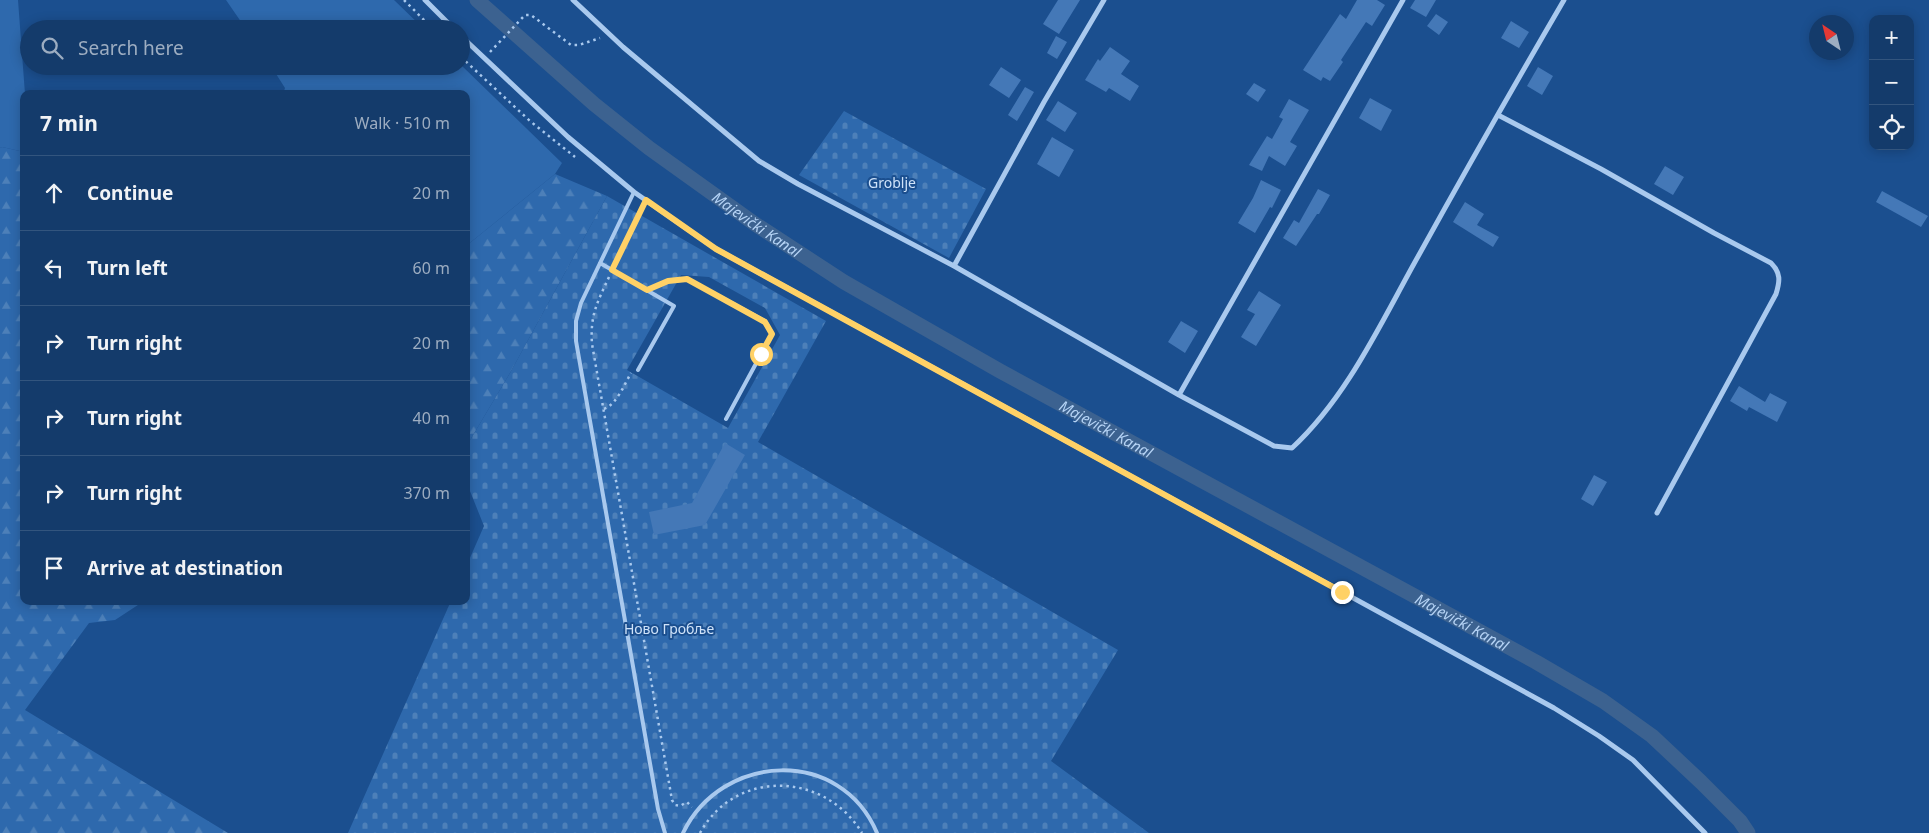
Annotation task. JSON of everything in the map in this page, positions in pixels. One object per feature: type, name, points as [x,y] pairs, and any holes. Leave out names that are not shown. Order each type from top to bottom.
[{"type":"street","points":[[425,0],[445,20]]},
{"type":"street","points":[[573,0],[608,34],[759,160],[798,184],[954,266],[1180,395],[1274,446],[1292,448],[1311,430],[1350,378],[1564,0]]},
{"type":"street","points":[[954,266],[1044,102],[1104,0]]},
{"type":"street","points":[[1180,395],[1402,0]]},
{"type":"street","points":[[470,45],[568,138],[634,192],[716,249],[1554,708],[1633,760],[1705,833]]},
{"type":"street","points":[[1498,115],[1601,169],[1714,234],[1770,263],[1780,276],[1776,294],[1657,513]]},
{"type":"lane","points":[[634,192],[581,304],[576,321],[576,341],[658,810],[665,833]]},
{"type":"lane","points":[[600,263],[674,306],[638,370]]},
{"type":"lane","points":[[647,290],[668,281],[687,279],[765,322],[772,334],[726,419]]},
{"type":"lane","points":[[683,833],[696,810],[707,798],[732,781],[761,772],[792,770],[821,778],[847,794],[868,816],[877,833]]},
{"type":"path","points":[[404,0],[424,20]]},
{"type":"path","points":[[483,58],[525,14],[531,15],[571,45],[579,45],[608,34]]},
{"type":"path","points":[[470,65],[530,121],[582,162]]},
{"type":"path","points":[[646,200],[597,303],[591,327],[592,344],[672,800],[675,805],[680,806],[686,802],[696,810]]},
{"type":"path","points":[[604,409],[614,401],[633,370],[638,370]]},
{"type":"path","points":[[700,833],[712,816],[734,798],[754,789],[776,786],[805,788],[831,800],[853,820],[862,833]]},
{"type":"green space","points":[[0,0],[18,0],[20,75],[24,75],[25,90],[20,90],[20,151],[0,148]]},
{"type":"green space","points":[[226,0],[394,0],[415,20],[240,20]]},
{"type":"green space","points":[[470,74],[562,163],[555,174],[470,243],[470,90],[284,90],[277,75]]},
{"type":"green space","name":"Groblje","points":[[844,111],[986,189],[949,258],[799,175]]},
{"type":"green space","points":[[0,148],[20,151],[20,605],[138,605],[115,620],[89,623],[25,710],[228,833],[0,833]]},
{"type":"green space","points":[[555,174],[607,196],[510,373],[470,440],[470,243]]},
{"type":"green space","name":"Ново Гробље","points":[[607,196],[826,321],[758,442],[1118,650],[1051,761],[1149,833],[348,833],[449,605],[470,605],[470,558],[484,526],[470,491],[470,440],[510,373]],"holes":[[[681,275],[709,277],[765,308],[780,335],[728,428],[627,370]]]},
{"type":"building","points":[[1058,0],[1080,0],[1059,34],[1043,24]]},
{"type":"building","points":[[1357,0],[1377,0],[1385,5],[1372,26],[1366,22],[1341,60],[1343,62],[1330,81],[1323,77],[1321,81],[1303,70],[1340,14],[1346,19]]},
{"type":"building","points":[[1415,0],[1436,0],[1426,17],[1410,8]]},
{"type":"building","points":[[1436,14],[1448,22],[1439,35],[1427,26]]},
{"type":"building","points":[[1511,21],[1529,32],[1519,48],[1501,38]]},
{"type":"building","points":[[1056,36],[1067,42],[1057,59],[1047,53]]},
{"type":"building","points":[[1110,47],[1130,61],[1121,74],[1139,86],[1130,101],[1109,88],[1106,92],[1085,80],[1098,59],[1100,61]]},
{"type":"building","points":[[1001,67],[1021,80],[1009,98],[989,85]]},
{"type":"building","points":[[1538,67],[1553,76],[1542,95],[1527,86]]},
{"type":"building","points":[[1254,83],[1266,90],[1258,102],[1246,94]]},
{"type":"building","points":[[1025,87],[1034,92],[1017,121],[1008,115]]},
{"type":"building","points":[[1370,98],[1392,110],[1381,131],[1359,118]]},
{"type":"building","points":[[1289,99],[1309,110],[1290,142],[1297,146],[1285,166],[1269,156],[1262,171],[1249,165],[1267,136],[1272,139],[1283,119],[1279,117]]},
{"type":"building","points":[[1058,101],[1077,113],[1065,132],[1046,120]]},
{"type":"building","points":[[1052,137],[1074,150],[1059,177],[1037,164]]},
{"type":"building","points":[[1665,166],[1684,177],[1673,195],[1654,184]]},
{"type":"building","points":[[1261,180],[1281,190],[1272,208],[1270,207],[1255,233],[1238,223]]},
{"type":"building","points":[[1318,189],[1330,195],[1296,246],[1283,238],[1294,220],[1299,223]]},
{"type":"building","points":[[1882,191],[1928,216],[1921,227],[1876,202]]},
{"type":"building","points":[[1465,202],[1484,214],[1477,225],[1499,237],[1493,247],[1453,222]]},
{"type":"building","points":[[1259,291],[1281,305],[1256,346],[1241,337],[1255,314],[1247,310]]},
{"type":"building","points":[[1181,321],[1198,331],[1185,353],[1168,342]]},
{"type":"building","points":[[1739,386],[1765,402],[1770,393],[1787,402],[1777,422],[1749,407],[1747,411],[1730,401]]},
{"type":"building","points":[[725,443],[745,455],[705,525],[654,535],[649,512],[692,503]]},
{"type":"building","points":[[1594,475],[1607,482],[1593,506],[1581,499]]},
{"type":"waterway","name":"Majevički Kanal","points":[[477,0],[594,104],[649,148],[755,224],[844,282],[1000,371],[1536,662],[1603,701],[1652,736],[1740,821],[1748,833]]},
{"type":"route","points":[[761,354],[772,334],[765,322],[687,279],[668,281],[647,290],[612,270],[646,200],[716,249],[1342,592]]}]
